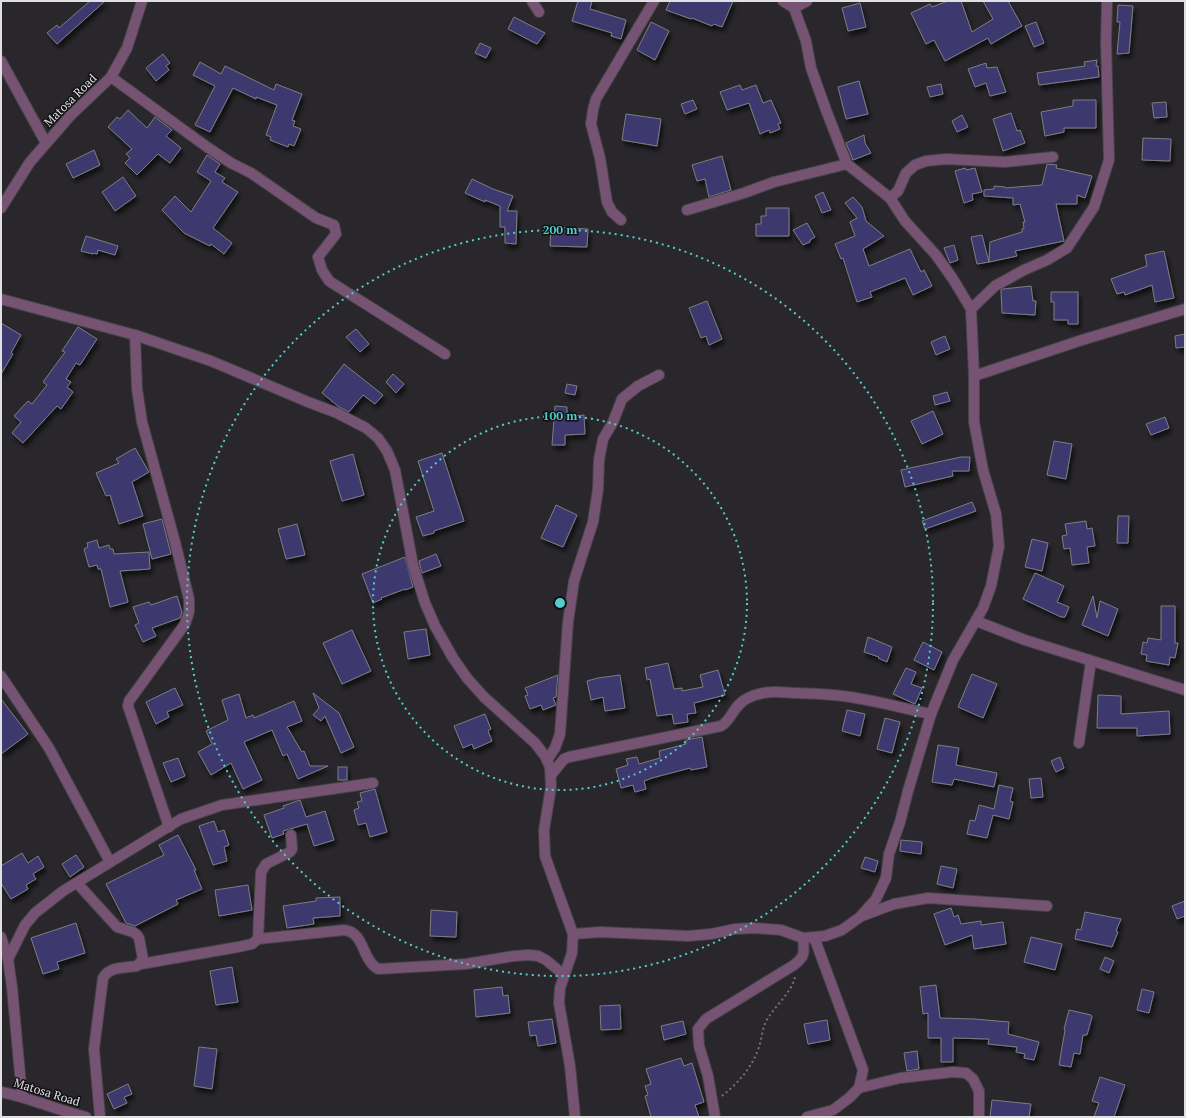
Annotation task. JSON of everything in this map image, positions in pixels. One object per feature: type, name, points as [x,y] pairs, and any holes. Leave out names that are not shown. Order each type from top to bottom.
[{"type":"street","name":"Matosa Road","points":[[1,208],[30,162],[71,115],[111,77],[127,48],[142,1]]},
{"type":"street","points":[[532,1],[539,12]]},
{"type":"street","points":[[621,220],[612,212],[607,202],[600,158],[591,124],[593,110],[596,99],[654,1]]},
{"type":"street","points":[[573,934],[601,932],[688,936],[711,934],[735,929],[754,928],[781,930],[802,938],[825,936],[842,930],[860,917],[876,899],[886,878],[889,854],[900,822],[931,714],[953,660],[983,608],[991,586],[999,546],[996,514],[983,470],[974,422],[974,376],[971,309],[953,279],[936,255],[905,221],[890,198],[847,164],[811,68],[806,41],[794,8],[783,1]]},
{"type":"street","points":[[794,8],[807,1]]},
{"type":"street","points":[[971,309],[995,286],[1024,270],[1047,260],[1067,248],[1094,207],[1109,160],[1106,41],[1107,1]]},
{"type":"street","points":[[1,61],[46,143]]},
{"type":"street","points":[[111,77],[207,147],[231,163],[251,173],[316,218],[334,226],[336,234],[318,257],[322,270],[329,281],[445,354]]},
{"type":"street","points":[[890,198],[898,191],[906,173],[915,165],[926,160],[946,159],[1005,162],[1053,157]]},
{"type":"street","points":[[687,210],[744,193],[774,182],[847,164]]},
{"type":"street","points":[[1,299],[135,335],[211,361],[337,413],[366,428],[378,438],[387,451],[395,470],[414,565],[425,603],[435,626],[453,658],[467,678],[484,697],[535,743],[550,767],[550,787],[544,830],[545,856],[573,934],[572,953],[560,988],[559,1003],[570,1066],[575,1117]]},
{"type":"street","points":[[974,376],[1095,335],[1185,308]]},
{"type":"street","points":[[135,335],[138,389],[142,422],[189,599],[189,612],[185,624],[129,701],[128,706],[169,827]]},
{"type":"street","points":[[547,760],[555,748],[560,734],[568,622],[574,581],[593,522],[598,489],[599,460],[603,439],[613,422],[622,399],[638,386],[659,375]]},
{"type":"street","points":[[976,621],[1025,640],[1185,690]]},
{"type":"street","points":[[1080,743],[1091,661]]},
{"type":"street","points":[[1,676],[49,748],[110,862]]},
{"type":"street","points":[[551,776],[564,759],[569,757],[721,726],[741,702],[757,694],[770,692],[830,694],[931,714]]},
{"type":"street","points":[[8,959],[25,926],[35,913],[63,891],[181,819],[222,805],[374,782]]},
{"type":"street","points":[[258,939],[262,872],[266,864],[290,852],[292,848],[291,835]]},
{"type":"street","points":[[76,883],[117,927],[133,932],[137,935],[143,954],[141,964]]},
{"type":"street","points":[[860,917],[894,904],[928,898],[1047,906]]},
{"type":"street","points":[[100,1117],[94,1049],[103,978],[106,973],[111,970],[238,947],[252,944],[258,939],[344,930],[351,931],[357,936],[368,961],[378,969],[466,964],[529,955],[538,956],[546,960],[564,975]]},
{"type":"street","points":[[1,937],[8,959],[12,987],[22,1096]]},
{"type":"street","points":[[814,937],[863,1070],[859,1088]]},
{"type":"street","points":[[715,1117],[708,1076],[698,1046],[698,1029],[706,1018],[794,966],[802,959],[804,952],[802,938]]},
{"type":"street","points":[[807,1117],[833,1110],[859,1088],[900,1078],[953,1072],[966,1074],[974,1079],[979,1091],[979,1117]]},
{"type":"street","name":"Matosa Road","points":[[1,1092],[22,1096],[73,1114],[86,1117]]},
{"type":"path","points":[[713,1104],[734,1087],[751,1066],[759,1047],[762,1031],[767,1018],[788,993],[795,978],[794,966]]},
{"type":"building","points":[[90,1],[105,1],[57,44],[47,33],[57,25],[59,28]]},
{"type":"building","points":[[578,1],[592,1],[590,9],[626,20],[621,39],[611,36],[612,33],[572,21]]},
{"type":"building","points":[[670,1],[733,1],[722,27],[714,24],[712,26],[666,10]]},
{"type":"building","points":[[948,1],[961,1],[972,32],[993,19],[983,1],[1008,1],[1022,26],[991,44],[988,38],[945,61],[934,40],[926,44],[911,13],[930,4],[932,7]]},
{"type":"building","points":[[860,3],[866,27],[848,31],[842,8]]},
{"type":"building","points":[[1118,5],[1133,6],[1129,53],[1117,54],[1120,22],[1117,22]]},
{"type":"building","points":[[514,17],[545,33],[537,44],[508,29]]},
{"type":"building","points":[[651,22],[669,31],[655,60],[637,50]]},
{"type":"building","points":[[1036,22],[1044,43],[1034,47],[1025,26]]},
{"type":"building","points":[[480,43],[491,48],[486,58],[475,53]]},
{"type":"building","points":[[163,54],[170,63],[166,66],[169,70],[156,81],[146,68]]},
{"type":"building","points":[[1097,60],[1096,66],[1098,66],[1099,77],[1039,85],[1037,73],[1085,66],[1084,62]]},
{"type":"building","points":[[200,62],[221,74],[225,66],[274,90],[276,84],[302,94],[292,120],[295,121],[293,126],[301,129],[294,146],[289,144],[288,147],[270,140],[271,137],[266,135],[277,105],[256,97],[256,99],[233,88],[210,132],[195,125],[215,86],[193,75]]},
{"type":"building","points":[[986,63],[987,68],[997,67],[1006,92],[990,96],[986,83],[975,87],[968,69]]},
{"type":"building","points":[[859,81],[868,114],[846,119],[838,87]]},
{"type":"building","points":[[941,84],[943,94],[930,97],[927,87]]},
{"type":"building","points":[[740,85],[742,90],[756,85],[763,103],[771,100],[781,123],[778,124],[780,129],[770,133],[769,130],[760,134],[749,103],[727,110],[720,92]]},
{"type":"building","points":[[693,100],[697,109],[685,114],[681,104]]},
{"type":"building","points":[[1073,100],[1096,100],[1096,128],[1064,128],[1064,132],[1045,136],[1041,112],[1073,106]]},
{"type":"building","points":[[1166,102],[1167,117],[1154,118],[1152,103]]},
{"type":"building","points":[[128,110],[147,128],[155,117],[172,130],[166,136],[181,148],[170,163],[158,154],[137,175],[125,163],[130,158],[126,154],[132,149],[108,127],[117,117],[120,119]]},
{"type":"building","points":[[1011,113],[1017,131],[1020,130],[1025,143],[1003,151],[993,119]]},
{"type":"building","points":[[626,114],[661,119],[657,146],[622,140]]},
{"type":"building","points":[[962,115],[968,127],[957,132],[952,121]]},
{"type":"building","points":[[864,135],[865,143],[871,153],[853,160],[846,143]]},
{"type":"building","points":[[1143,138],[1171,139],[1170,161],[1142,160]]},
{"type":"building","points":[[94,150],[100,165],[73,178],[66,164]]},
{"type":"building","points":[[207,155],[220,164],[215,172],[225,178],[222,182],[238,192],[213,228],[232,243],[224,254],[211,244],[210,246],[184,233],[162,210],[175,196],[191,212],[211,181],[197,172]]},
{"type":"building","points":[[722,156],[731,190],[709,197],[705,179],[697,181],[692,165]]},
{"type":"building","points":[[1047,164],[1057,165],[1056,168],[1092,176],[1085,198],[1077,195],[1077,204],[1056,204],[1064,241],[1015,251],[1017,256],[989,262],[990,242],[1022,232],[1022,229],[1024,228],[1023,222],[1025,222],[1020,204],[1013,205],[1013,198],[984,196],[984,190],[994,189],[994,186],[1005,188],[1042,185]]},
{"type":"building","points":[[965,168],[966,170],[975,168],[982,192],[972,194],[973,200],[964,203],[955,171]]},
{"type":"building","points":[[123,177],[136,196],[115,211],[102,192]]},
{"type":"building","points":[[472,179],[513,196],[507,211],[517,211],[516,244],[505,243],[505,227],[500,227],[500,206],[485,200],[485,202],[465,193]]},
{"type":"building","points":[[823,192],[831,210],[822,213],[815,196]]},
{"type":"building","points":[[853,197],[862,207],[866,221],[884,236],[863,249],[869,266],[910,249],[921,272],[924,270],[932,286],[913,295],[905,278],[870,292],[872,297],[857,302],[843,258],[841,259],[835,244],[855,236],[850,222],[857,218],[845,203]]},
{"type":"building","points":[[766,208],[789,208],[789,236],[756,236],[756,224],[761,224],[761,216],[766,216]]},
{"type":"building","points":[[807,223],[815,237],[810,240],[810,242],[803,245],[793,230]]},
{"type":"building","points":[[551,227],[588,229],[587,247],[550,246]]},
{"type":"building","points":[[982,235],[989,262],[977,264],[971,237]]},
{"type":"building","points":[[86,236],[118,246],[115,255],[98,250],[97,254],[81,251]]},
{"type":"building","points":[[954,245],[958,260],[950,263],[944,248]]},
{"type":"building","points":[[1164,251],[1174,298],[1155,302],[1152,285],[1125,295],[1124,292],[1117,294],[1111,279],[1147,266],[1145,255]]},
{"type":"building","points":[[1031,286],[1033,301],[1036,301],[1035,315],[1002,313],[1001,290]]},
{"type":"building","points":[[1051,292],[1078,292],[1078,324],[1068,324],[1068,320],[1054,320],[1054,302],[1051,302]]},
{"type":"building","points":[[707,301],[722,339],[709,345],[706,336],[701,338],[689,308]]},
{"type":"building","points":[[1,323],[21,335],[11,353],[13,354],[1,374]]},
{"type":"building","points":[[78,327],[97,339],[80,365],[76,363],[66,379],[71,382],[67,387],[73,392],[61,409],[57,406],[23,443],[12,433],[21,422],[14,416],[28,401],[32,404],[47,385],[43,382],[65,352],[62,351]]},
{"type":"building","points":[[356,329],[369,344],[360,352],[346,337]]},
{"type":"building","points":[[1185,334],[1185,347],[1176,348],[1175,336]]},
{"type":"building","points":[[945,336],[950,349],[936,355],[931,342]]},
{"type":"building","points":[[344,364],[383,395],[375,404],[363,395],[349,412],[339,407],[322,393]]},
{"type":"building","points":[[393,374],[404,384],[396,393],[386,382]]},
{"type":"building","points":[[567,384],[577,386],[575,395],[565,393]]},
{"type":"building","points":[[947,392],[950,401],[935,405],[933,396]]},
{"type":"building","points":[[555,406],[567,407],[567,417],[584,415],[585,434],[565,435],[565,445],[552,445]]},
{"type":"building","points":[[933,411],[943,434],[922,444],[911,421]]},
{"type":"building","points":[[1165,417],[1169,428],[1151,435],[1146,424]]},
{"type":"building","points":[[1054,441],[1072,444],[1066,479],[1047,475]]},
{"type":"building","points":[[135,448],[149,472],[132,482],[143,516],[119,524],[110,495],[106,496],[96,473],[119,463],[116,459]]},
{"type":"building","points":[[442,453],[464,521],[423,536],[416,517],[434,511],[418,461]]},
{"type":"building","points":[[353,454],[364,495],[342,501],[330,461]]},
{"type":"building","points":[[961,457],[970,457],[969,471],[952,471],[953,476],[905,487],[901,470]]},
{"type":"building","points":[[972,502],[976,511],[925,529],[922,521]]},
{"type":"building","points":[[556,505],[577,515],[563,547],[541,538]]},
{"type":"building","points":[[1118,516],[1129,516],[1128,543],[1117,543]]},
{"type":"building","points":[[162,519],[171,554],[152,559],[143,524]]},
{"type":"building","points":[[1086,521],[1087,529],[1092,528],[1095,546],[1087,547],[1089,563],[1072,565],[1070,548],[1064,549],[1062,536],[1067,535],[1065,524]]},
{"type":"building","points":[[297,524],[305,555],[286,559],[278,529]]},
{"type":"building","points":[[1032,539],[1048,543],[1042,571],[1025,567]]},
{"type":"building","points":[[97,540],[99,548],[109,545],[110,549],[113,549],[114,554],[149,552],[150,569],[120,571],[128,602],[110,607],[101,569],[98,569],[97,565],[89,567],[84,549],[88,547],[87,543]]},
{"type":"building","points":[[436,554],[441,566],[422,573],[419,561]]},
{"type":"building","points":[[405,557],[413,587],[381,598],[382,599],[373,603],[362,574]]},
{"type":"building","points":[[1035,573],[1064,586],[1057,602],[1069,607],[1065,617],[1061,617],[1023,599]]},
{"type":"building","points":[[177,596],[182,612],[180,618],[152,628],[156,636],[143,642],[135,625],[139,623],[133,607],[149,602],[151,605]]},
{"type":"building","points":[[1093,596],[1097,618],[1100,601],[1118,609],[1108,636],[1082,625]]},
{"type":"building","points":[[1161,606],[1175,606],[1175,643],[1178,643],[1175,658],[1170,657],[1169,665],[1146,661],[1147,655],[1141,654],[1143,642],[1147,643],[1148,638],[1161,640]]},
{"type":"building","points":[[426,629],[430,655],[408,659],[404,632]]},
{"type":"building","points":[[352,630],[371,671],[342,684],[323,643]]},
{"type":"building","points":[[868,637],[892,647],[887,662],[878,658],[879,657],[864,652]]},
{"type":"building","points":[[923,642],[942,652],[934,670],[914,660]]},
{"type":"building","points":[[668,663],[674,689],[682,688],[682,691],[703,687],[700,675],[718,670],[725,695],[694,703],[696,713],[687,714],[688,722],[674,724],[672,714],[657,716],[650,679],[647,680],[645,668]]},
{"type":"building","points":[[906,668],[916,672],[911,684],[922,688],[915,704],[893,694]]},
{"type":"building","points":[[972,674],[997,684],[983,718],[958,707]]},
{"type":"building","points":[[558,675],[556,697],[553,698],[556,705],[543,710],[541,705],[530,709],[525,696],[528,695],[525,688]]},
{"type":"building","points":[[620,675],[625,708],[605,711],[603,697],[591,700],[587,681]]},
{"type":"building","points":[[175,688],[183,705],[167,712],[169,717],[156,724],[146,702]]},
{"type":"building","points":[[313,693],[339,713],[354,747],[341,753],[325,716],[321,721],[313,715],[319,708]]},
{"type":"building","points":[[239,694],[246,718],[253,715],[254,718],[294,701],[302,721],[287,727],[302,752],[304,751],[310,766],[328,766],[298,779],[287,754],[283,756],[272,730],[244,742],[262,780],[243,789],[231,763],[211,775],[198,752],[212,744],[206,731],[228,720],[222,700]]},
{"type":"building","points":[[1098,695],[1121,696],[1121,714],[1169,711],[1170,734],[1137,736],[1137,728],[1097,728]]},
{"type":"building","points":[[1,699],[28,734],[1,754]]},
{"type":"building","points":[[847,710],[865,714],[860,736],[842,731]]},
{"type":"building","points":[[485,714],[491,729],[488,731],[492,741],[474,749],[472,744],[463,748],[454,726]]},
{"type":"building","points":[[885,718],[900,722],[892,753],[877,749]]},
{"type":"building","points":[[702,737],[707,767],[691,770],[690,768],[652,778],[644,781],[646,789],[635,792],[633,785],[621,788],[616,769],[628,765],[626,759],[637,757],[639,764],[660,758],[659,751],[686,744],[686,740]]},
{"type":"building","points":[[938,745],[959,748],[956,765],[997,773],[994,787],[954,779],[952,785],[932,782]]},
{"type":"building","points":[[1060,757],[1064,768],[1056,772],[1051,761]]},
{"type":"building","points":[[178,758],[185,776],[171,782],[163,763]]},
{"type":"building","points":[[338,767],[347,767],[347,780],[338,780]]},
{"type":"building","points":[[1041,778],[1043,797],[1031,798],[1029,779]]},
{"type":"building","points":[[999,785],[1013,788],[1010,801],[1013,802],[1009,819],[993,815],[987,838],[967,834],[970,820],[975,821],[979,805],[994,809]]},
{"type":"building","points":[[375,789],[387,832],[370,837],[366,823],[358,825],[354,810],[359,808],[357,802],[362,801],[360,793]]},
{"type":"building","points":[[300,800],[306,817],[325,811],[334,840],[314,846],[307,824],[283,831],[284,834],[272,838],[264,815],[284,808],[283,806]]},
{"type":"building","points":[[214,821],[218,832],[224,830],[229,845],[224,847],[227,861],[213,865],[199,826]]},
{"type":"building","points":[[178,835],[196,870],[194,870],[202,889],[176,900],[178,904],[135,926],[126,923],[106,884],[164,855],[159,845]]},
{"type":"building","points":[[901,840],[922,842],[921,854],[900,851]]},
{"type":"building","points":[[22,853],[28,863],[38,856],[44,867],[33,874],[36,879],[26,885],[28,889],[11,899],[1,883],[1,866]]},
{"type":"building","points":[[76,855],[84,867],[70,877],[62,864]]},
{"type":"building","points":[[865,857],[878,861],[875,872],[861,868]]},
{"type":"building","points":[[941,866],[957,869],[953,888],[937,884]]},
{"type":"building","points":[[248,885],[252,910],[219,916],[215,890]]},
{"type":"building","points":[[340,897],[340,916],[313,918],[314,924],[287,928],[283,906],[316,901],[316,898]]},
{"type":"building","points":[[1185,901],[1185,916],[1177,919],[1172,906]]},
{"type":"building","points":[[951,908],[954,917],[958,915],[961,924],[981,921],[981,925],[1003,922],[1006,944],[974,949],[972,935],[945,945],[934,914]]},
{"type":"building","points":[[431,910],[457,912],[456,937],[430,936]]},
{"type":"building","points":[[1085,912],[1121,919],[1112,947],[1075,939],[1077,929],[1081,930]]},
{"type":"building","points":[[76,923],[85,953],[57,962],[59,969],[43,974],[31,938]]},
{"type":"building","points":[[1031,937],[1062,944],[1055,970],[1024,962]]},
{"type":"building","points":[[1105,957],[1114,961],[1109,973],[1100,969]]},
{"type":"building","points":[[232,967],[238,1002],[216,1005],[210,971]]},
{"type":"building","points":[[936,985],[940,1018],[1009,1022],[1008,1034],[1039,1042],[1034,1060],[1024,1058],[1025,1054],[1016,1052],[1017,1047],[988,1044],[989,1039],[953,1038],[953,1062],[941,1062],[941,1038],[928,1038],[928,1013],[923,1014],[920,987]]},
{"type":"building","points":[[502,987],[503,996],[508,995],[510,1013],[476,1017],[474,990]]},
{"type":"building","points":[[1142,989],[1154,992],[1149,1013],[1137,1010]]},
{"type":"building","points":[[620,1005],[621,1029],[601,1030],[600,1006]]},
{"type":"building","points":[[1069,1010],[1091,1015],[1092,1017],[1087,1035],[1083,1035],[1080,1054],[1074,1053],[1071,1067],[1059,1065],[1064,1029]]},
{"type":"building","points":[[552,1019],[556,1043],[538,1046],[536,1035],[530,1036],[528,1022]]},
{"type":"building","points":[[827,1020],[830,1040],[808,1044],[804,1024]]},
{"type":"building","points":[[683,1021],[686,1034],[664,1040],[661,1026]]},
{"type":"building","points":[[199,1047],[217,1049],[212,1089],[194,1086]]},
{"type":"building","points":[[917,1051],[919,1069],[907,1071],[904,1053]]},
{"type":"building","points":[[681,1058],[684,1066],[692,1063],[704,1102],[695,1105],[699,1117],[651,1117],[645,1096],[648,1095],[645,1086],[651,1084],[646,1069]]},
{"type":"building","points":[[1100,1077],[1125,1085],[1114,1117],[1094,1117],[1099,1103],[1092,1101]]},
{"type":"building","points":[[128,1084],[132,1094],[124,1097],[127,1103],[114,1109],[107,1094]]},
{"type":"building","points":[[992,1100],[1031,1104],[1029,1117],[990,1117]]}]
